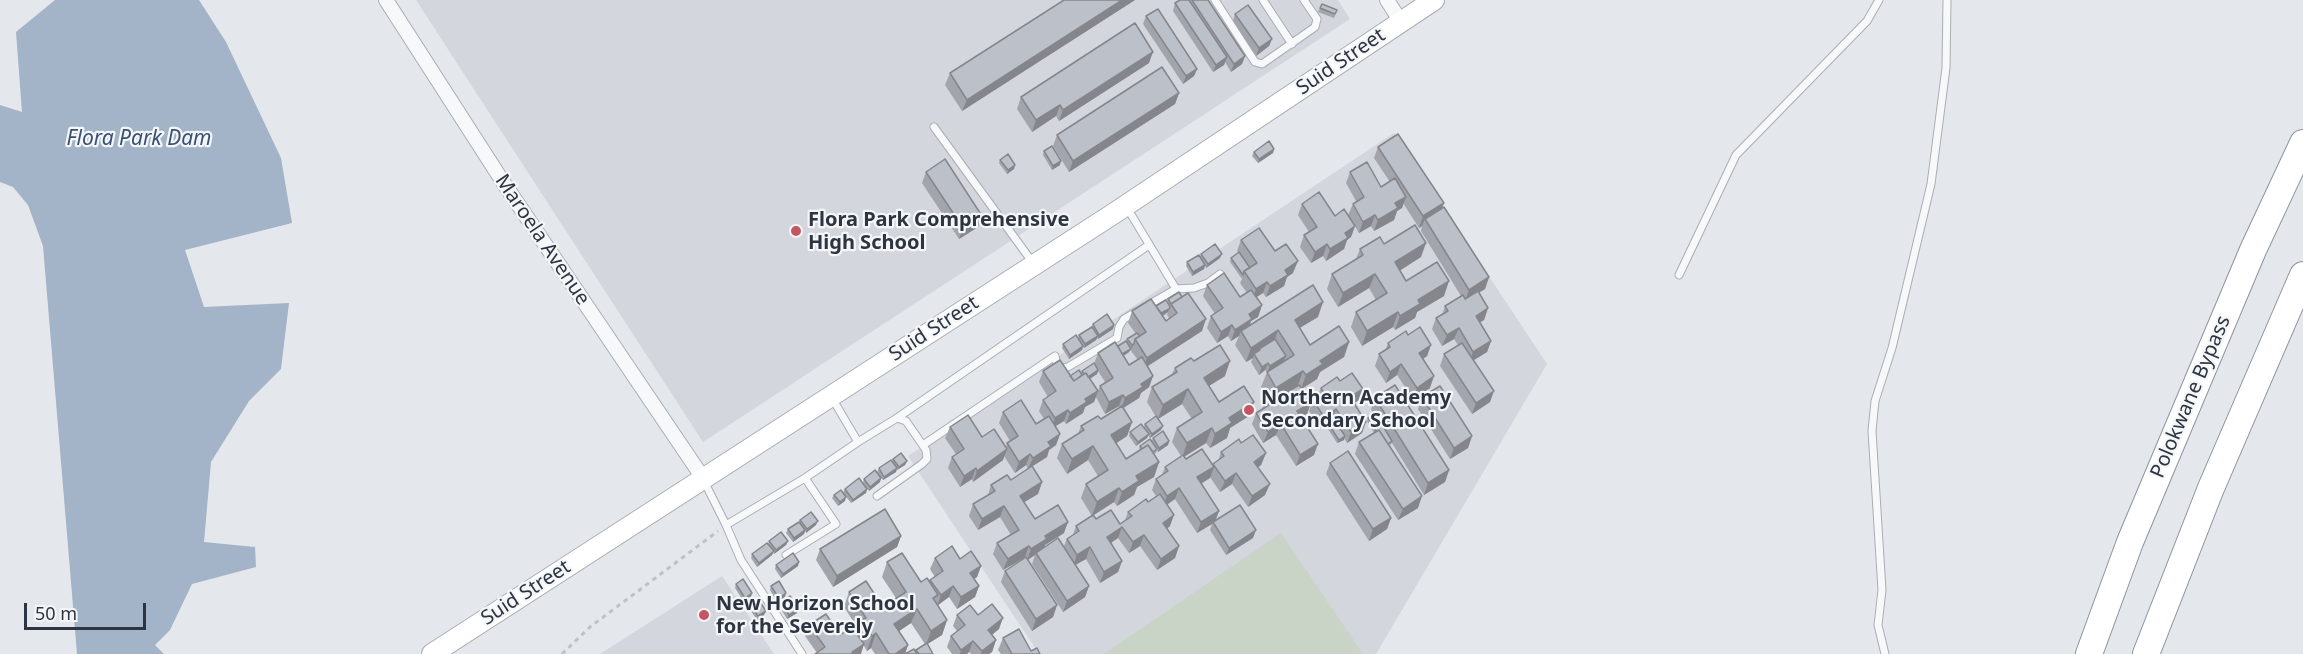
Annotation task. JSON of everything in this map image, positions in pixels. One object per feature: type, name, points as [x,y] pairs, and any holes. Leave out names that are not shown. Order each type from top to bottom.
[{"type":"highway","name":"Polokwane Bypass","points":[[2089,654],[2130,542],[2253,250],[2303,143]]},
{"type":"highway","points":[[2145,654],[2211,488],[2303,275]]},
{"type":"street","name":"Maroela Avenue","points":[[386,0],[503,182],[703,478]]},
{"type":"street","points":[[1387,0],[1401,22]]},
{"type":"street","name":"Suid Street","points":[[432,654],[1126,206],[1434,0]]},
{"type":"lane","points":[[1215,0],[1255,62],[1262,64],[1315,27],[1317,19],[1304,0]]},
{"type":"lane","points":[[1263,0],[1292,44]]},
{"type":"lane","points":[[1679,275],[1736,155],[1867,21],[1879,0]]},
{"type":"lane","points":[[1885,654],[1878,625],[1882,590],[1872,431],[1875,401],[1892,348],[1931,184],[1946,68],[1947,0]]},
{"type":"lane","points":[[934,127],[1034,265]]},
{"type":"lane","points":[[1126,206],[1176,289]]},
{"type":"lane","points":[[726,525],[805,478],[897,418],[1149,245]]},
{"type":"lane","points":[[923,445],[1054,356],[1057,364],[1062,368],[1068,367],[1117,338],[1119,327],[1124,319],[1176,289],[1194,288],[1208,283],[1220,274]]},
{"type":"lane","points":[[831,396],[858,442]]},
{"type":"lane","points":[[877,496],[927,459],[926,450],[906,421],[897,418]]},
{"type":"lane","points":[[703,478],[741,560],[802,654]]},
{"type":"lane","points":[[786,555],[836,524],[805,478]]},
{"type":"path","points":[[562,654],[590,627],[726,525]]},
{"type":"shaded area","name":"Flora Park Comprehensive High School","points":[[416,0],[1338,0],[1350,19],[703,442]]},
{"type":"shaded area","name":"Northern Academy Secondary School","points":[[1394,133],[1547,364],[1376,654],[1039,654],[908,456]]},
{"type":"shaded area","name":"New Horizon School for the Severely","points":[[722,576],[774,654],[600,654]]},
{"type":"green space","points":[[1281,533],[1363,654],[1104,654]]},
{"type":"water","name":"Flora Park Dam","points":[[55,0],[199,0],[226,42],[281,158],[292,223],[185,250],[204,307],[289,303],[281,369],[249,401],[211,462],[204,542],[255,547],[256,567],[192,584],[170,630],[155,645],[164,654],[77,654],[43,246],[28,205],[13,187],[0,182],[0,105],[22,112],[16,32]]},
{"type":"building","points":[[1064,0],[1122,0],[967,100],[950,73]]},
{"type":"building","points":[[1180,0],[1189,0],[1227,57],[1216,65],[1175,3]]},
{"type":"building","points":[[1192,0],[1208,0],[1245,56],[1234,64]]},
{"type":"building","points":[[1322,4],[1337,10],[1335,14],[1320,8]]},
{"type":"building","points":[[1248,5],[1272,39],[1259,48],[1235,14]]},
{"type":"building","points":[[1158,9],[1197,69],[1186,76],[1146,16]]},
{"type":"building","points":[[1135,23],[1153,52],[1063,110],[1060,105],[1036,120],[1021,97]]},
{"type":"building","points":[[1162,67],[1179,93],[1073,161],[1057,135]]},
{"type":"building","points":[[1398,134],[1444,203],[1423,216],[1378,147]]},
{"type":"building","points":[[1269,141],[1274,149],[1259,159],[1254,152]]},
{"type":"building","points":[[1052,146],[1061,161],[1053,166],[1044,151]]},
{"type":"building","points":[[1008,154],[1015,165],[1008,170],[1000,160]]},
{"type":"building","points":[[945,159],[982,216],[963,228],[926,172]]},
{"type":"building","points":[[1367,162],[1381,187],[1395,178],[1406,197],[1395,203],[1398,208],[1378,220],[1375,215],[1363,222],[1353,204],[1364,197],[1350,172]]},
{"type":"building","points":[[1319,192],[1335,216],[1344,209],[1355,226],[1345,233],[1348,238],[1330,249],[1327,244],[1315,252],[1304,235],[1317,227],[1302,204]]},
{"type":"building","points":[[1444,207],[1489,277],[1469,290],[1425,219]]},
{"type":"building","points":[[1415,225],[1426,243],[1395,262],[1406,281],[1437,262],[1449,281],[1418,300],[1420,304],[1400,316],[1398,312],[1367,331],[1356,312],[1387,293],[1375,274],[1343,293],[1332,274],[1363,255],[1360,249],[1380,237],[1384,244]]},
{"type":"building","points":[[1259,228],[1275,251],[1286,244],[1298,261],[1285,270],[1288,275],[1270,286],[1267,282],[1256,289],[1244,271],[1257,263],[1241,240]]},
{"type":"building","points":[[1215,244],[1222,254],[1208,264],[1201,254]]},
{"type":"building","points":[[1239,252],[1250,268],[1244,271],[1243,275],[1231,258]]},
{"type":"building","points":[[1199,255],[1205,265],[1193,272],[1187,262]]},
{"type":"building","points":[[1224,273],[1240,297],[1251,290],[1262,305],[1249,314],[1252,319],[1235,330],[1232,325],[1221,332],[1211,316],[1223,308],[1207,285]]},
{"type":"building","points":[[1313,285],[1323,302],[1295,320],[1310,345],[1339,326],[1349,342],[1320,361],[1323,364],[1306,375],[1303,371],[1276,388],[1267,372],[1294,355],[1278,330],[1251,348],[1241,331]]},
{"type":"building","points":[[1478,291],[1488,308],[1476,316],[1491,341],[1473,352],[1459,328],[1447,335],[1436,318],[1448,311],[1445,306],[1463,295],[1465,299]]},
{"type":"building","points":[[1179,292],[1182,297],[1171,304],[1168,299]]},
{"type":"building","points":[[1188,293],[1206,319],[1147,358],[1135,339],[1146,332],[1132,311],[1151,299],[1166,321],[1177,313],[1171,304]]},
{"type":"building","points":[[1166,300],[1170,307],[1161,313],[1156,306]]},
{"type":"building","points":[[1107,314],[1114,325],[1099,335],[1093,324]]},
{"type":"building","points":[[1092,327],[1098,336],[1085,344],[1079,335]]},
{"type":"building","points":[[1420,327],[1431,345],[1419,353],[1434,376],[1417,388],[1401,364],[1390,372],[1379,354],[1390,347],[1388,343],[1406,331],[1408,335]]},
{"type":"building","points":[[1137,333],[1140,336],[1132,345],[1127,339]]},
{"type":"building","points":[[1076,335],[1083,346],[1070,355],[1063,344]]},
{"type":"building","points":[[1275,339],[1286,356],[1270,366],[1268,363],[1262,367],[1254,354]]},
{"type":"building","points":[[1126,341],[1131,349],[1122,354],[1118,346]]},
{"type":"building","points":[[1115,342],[1129,365],[1142,357],[1153,376],[1141,384],[1143,387],[1125,398],[1123,395],[1109,402],[1100,386],[1113,378],[1098,353]]},
{"type":"building","points":[[1462,343],[1494,391],[1476,403],[1444,354]]},
{"type":"building","points":[[1220,345],[1230,361],[1204,378],[1219,402],[1244,386],[1254,402],[1229,418],[1232,423],[1215,434],[1212,428],[1187,443],[1177,428],[1202,412],[1188,389],[1163,405],[1152,387],[1177,372],[1175,368],[1191,358],[1194,361]]},
{"type":"building","points":[[1060,360],[1074,381],[1086,373],[1098,391],[1085,399],[1087,402],[1070,413],[1068,410],[1055,418],[1043,400],[1056,391],[1043,371]]},
{"type":"building","points":[[1094,363],[1098,370],[1088,377],[1082,371]]},
{"type":"building","points":[[1079,370],[1082,375],[1074,381],[1070,376]]},
{"type":"building","points":[[1352,373],[1363,389],[1350,397],[1366,422],[1351,432],[1336,409],[1324,417],[1313,400],[1324,393],[1321,388],[1337,377],[1340,381]]},
{"type":"building","points":[[1299,385],[1311,403],[1297,411],[1318,444],[1300,455],[1281,424],[1268,432],[1256,413],[1269,405],[1266,400],[1284,389],[1286,393]]},
{"type":"building","points":[[1395,385],[1449,470],[1428,483],[1375,398]]},
{"type":"building","points":[[1440,386],[1472,436],[1454,448],[1422,397]]},
{"type":"building","points":[[1021,400],[1036,424],[1049,416],[1060,434],[1048,442],[1051,446],[1033,458],[1030,454],[1019,462],[1007,443],[1018,436],[1003,412]]},
{"type":"building","points":[[1122,406],[1132,422],[1111,435],[1126,459],[1148,445],[1159,462],[1136,476],[1139,481],[1122,492],[1119,488],[1097,502],[1086,484],[1108,470],[1093,446],[1072,459],[1062,444],[1084,430],[1081,426],[1098,416],[1101,419]]},
{"type":"building","points":[[1375,413],[1392,441],[1388,444],[1368,418]]},
{"type":"building","points":[[968,415],[982,437],[994,429],[1007,449],[977,471],[976,468],[964,476],[952,457],[964,449],[950,427]]},
{"type":"building","points":[[1156,416],[1163,426],[1152,434],[1145,424]]},
{"type":"building","points":[[1333,418],[1345,436],[1339,440],[1327,422]]},
{"type":"building","points":[[1141,424],[1149,434],[1138,442],[1130,432]]},
{"type":"building","points":[[1379,430],[1422,496],[1403,509],[1359,442]]},
{"type":"building","points":[[1163,431],[1169,441],[1159,448],[1153,438]]},
{"type":"building","points":[[1253,435],[1266,453],[1254,462],[1270,484],[1252,496],[1236,473],[1225,481],[1213,464],[1224,456],[1221,452],[1239,439],[1241,443]]},
{"type":"building","points":[[1150,439],[1157,449],[1153,452],[1148,445],[1142,449],[1140,446]]},
{"type":"building","points":[[1202,449],[1214,467],[1197,477],[1219,511],[1201,522],[1179,488],[1167,496],[1156,479],[1168,471],[1165,467],[1183,455],[1186,459]]},
{"type":"building","points":[[1348,451],[1391,518],[1373,529],[1330,463]]},
{"type":"building","points":[[901,453],[907,461],[899,467],[893,459]]},
{"type":"building","points":[[891,460],[897,468],[884,477],[879,468]]},
{"type":"building","points":[[1032,466],[1042,482],[1020,496],[1035,519],[1058,505],[1068,522],[1045,536],[1047,539],[1031,549],[1029,546],[1008,559],[997,543],[1019,530],[1004,506],[982,519],[973,504],[995,491],[991,485],[1007,475],[1011,480]]},
{"type":"building","points":[[875,470],[881,478],[870,487],[864,479]]},
{"type":"building","points":[[859,478],[867,489],[853,500],[845,489]]},
{"type":"building","points":[[841,490],[846,497],[840,502],[834,495]]},
{"type":"building","points":[[1160,494],[1174,515],[1163,523],[1179,546],[1161,559],[1144,535],[1133,542],[1122,527],[1107,537],[1122,561],[1104,572],[1090,547],[1077,555],[1067,539],[1079,531],[1076,526],[1093,515],[1096,519],[1111,510],[1120,524],[1132,516],[1128,512],[1146,499],[1148,502]]},
{"type":"building","points":[[1240,505],[1256,530],[1229,548],[1213,522]]},
{"type":"building","points":[[885,509],[901,536],[837,576],[820,549]]},
{"type":"building","points":[[811,512],[818,521],[807,529],[800,520]]},
{"type":"building","points":[[799,522],[805,530],[794,538],[788,529]]},
{"type":"building","points":[[781,532],[788,541],[776,550],[769,541]]},
{"type":"building","points":[[1058,538],[1089,586],[1067,601],[1036,553]]},
{"type":"building","points":[[767,543],[774,551],[759,563],[752,554]]},
{"type":"building","points":[[952,546],[960,559],[971,551],[981,566],[970,573],[979,586],[961,597],[953,586],[941,595],[930,580],[943,571],[935,558]]},
{"type":"building","points":[[793,553],[799,562],[783,574],[776,565]]},
{"type":"building","points":[[902,553],[921,582],[927,578],[938,595],[933,598],[947,620],[931,631],[917,609],[894,624],[908,645],[895,654],[889,654],[876,633],[872,636],[862,620],[866,618],[849,592],[866,581],[883,607],[906,592],[887,562]]},
{"type":"building","points":[[1026,557],[1057,605],[1036,619],[1005,571]]},
{"type":"building","points":[[743,579],[752,593],[745,598],[736,584]]},
{"type":"building","points":[[779,581],[786,593],[779,598],[771,586]]},
{"type":"building","points":[[790,596],[798,609],[789,615],[781,602]]},
{"type":"building","points":[[758,599],[766,611],[758,616],[750,604]]},
{"type":"building","points":[[992,604],[1003,618],[988,630],[996,640],[982,651],[973,641],[961,650],[951,636],[965,625],[957,615],[970,605],[978,615]]},
{"type":"building","points":[[826,614],[840,635],[852,627],[864,644],[852,652],[853,654],[815,654],[825,647],[809,625]]},
{"type":"building","points":[[1019,629],[1031,651],[1037,648],[1040,654],[1012,654],[1003,638]]},
{"type":"building","points":[[927,643],[933,654],[919,654],[916,650]]},
{"type":"building","points":[[914,649],[917,654],[905,654]]},
{"type":"place","name":"Flora Park Comprehensive High School","points":[[796,231]]},
{"type":"place","name":"Northern Academy Secondary School","points":[[1249,410]]},
{"type":"place","name":"New Horizon School for the Severely","points":[[704,615]]}]
